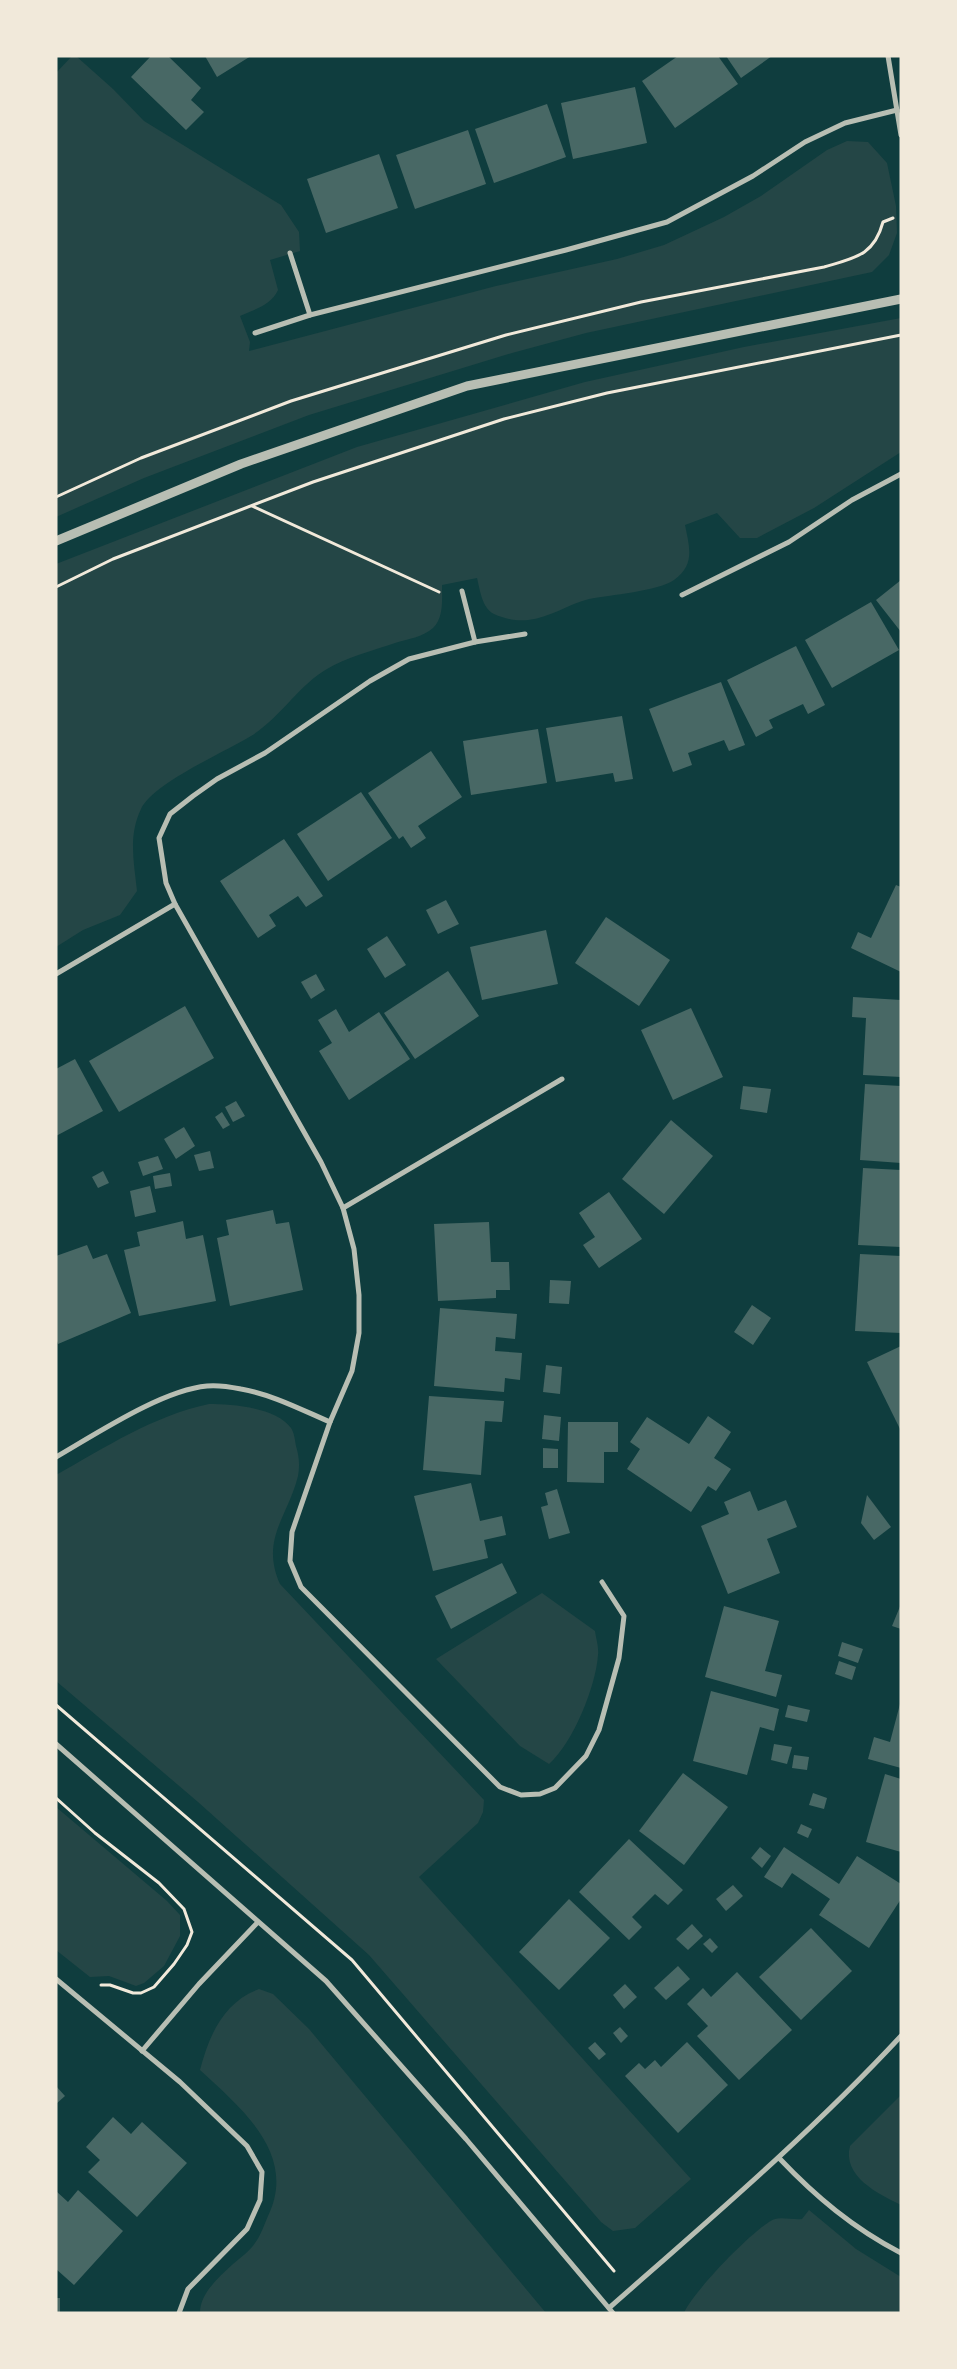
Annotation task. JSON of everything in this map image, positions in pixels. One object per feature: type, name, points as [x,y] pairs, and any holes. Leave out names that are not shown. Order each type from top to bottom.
[{"type":"street","points":[[888,56],[901,135]]},
{"type":"street","points":[[255,332],[310,315],[566,250],[666,222],[753,176],[805,142],[844,124],[897,110]]},
{"type":"street","points":[[290,253],[310,315]]},
{"type":"street","points":[[56,541],[240,464],[467,386],[901,300]]},
{"type":"street","points":[[682,595],[789,542],[852,500],[901,474]]},
{"type":"street","points":[[462,592],[475,642]]},
{"type":"street","points":[[525,634],[475,642],[409,659],[370,681],[265,753],[217,779],[170,814],[159,838],[166,883],[175,904],[295,1114],[342,1208],[354,1250],[359,1295],[359,1333],[352,1370],[330,1422],[292,1532],[290,1561],[301,1587],[500,1787],[521,1795],[540,1794],[555,1788],[586,1756],[599,1730],[619,1658],[624,1616],[602,1582]]},
{"type":"street","points":[[56,974],[175,904]]},
{"type":"street","points":[[342,1208],[562,1079]]},
{"type":"street","points":[[56,1457],[143,1409],[177,1393],[206,1386],[242,1389],[272,1398],[330,1422]]},
{"type":"street","points":[[56,1744],[326,1982],[466,2139],[611,2311],[779,2158],[868,2072],[901,2036]]},
{"type":"street","points":[[142,2051],[199,1984],[258,1922]]},
{"type":"street","points":[[56,1979],[180,2082],[247,2146],[262,2172],[260,2200],[247,2229],[188,2289],[179,2313]]},
{"type":"street","points":[[779,2158],[805,2186],[866,2235],[901,2253]]},
{"type":"path","points":[[56,497],[141,458],[291,401],[506,335],[641,302],[824,267],[852,259],[869,249],[878,239],[883,222],[893,218]]},
{"type":"path","points":[[56,587],[113,559],[313,482],[504,419],[607,393],[901,335]]},
{"type":"path","points":[[251,506],[465,604]]},
{"type":"path","points":[[56,1798],[95,1833],[159,1883],[184,1909],[192,1932],[187,1945],[174,1964],[154,1987],[141,1993],[133,1993],[110,1985],[96,1985]]},
{"type":"shaded area","points":[[72,56],[76,56],[113,89],[144,121],[281,205],[299,232],[300,251],[270,260],[278,290],[275,295],[262,306],[240,316],[250,342],[249,351],[496,286],[617,259],[664,245],[724,217],[761,196],[827,150],[847,141],[868,142],[887,163],[896,206],[897,233],[889,255],[872,272],[586,333],[512,353],[309,415],[144,478],[56,517],[56,73]]},
{"type":"shaded area","points":[[901,318],[901,452],[814,508],[757,538],[740,538],[717,513],[685,525],[689,547],[686,568],[674,580],[657,587],[589,599],[536,619],[515,620],[494,614],[487,608],[482,598],[477,578],[442,585],[439,619],[437,624],[425,634],[351,658],[327,669],[308,683],[261,729],[174,779],[148,799],[141,809],[134,829],[137,891],[120,915],[83,930],[56,947],[56,564],[357,447],[585,382],[744,347]]},
{"type":"shaded area","points":[[209,1404],[241,1406],[264,1411],[275,1415],[291,1428],[298,1453],[299,1468],[294,1491],[274,1541],[273,1554],[280,1584],[484,1800],[483,1812],[478,1823],[419,1877],[691,2179],[635,2228],[613,2231],[601,2222],[369,1955],[198,1802],[56,1681],[56,1475],[149,1424],[188,1409]]},
{"type":"shaded area","points":[[542,1593],[595,1631],[598,1649],[593,1682],[582,1713],[558,1755],[549,1764],[520,1746],[436,1659]]},
{"type":"shaded area","points":[[56,1807],[167,1901],[180,1915],[180,1936],[164,1966],[144,1983],[136,1986],[109,1976],[90,1977],[56,1950]]},
{"type":"shaded area","points":[[259,1989],[273,1994],[309,2029],[546,2313],[200,2313],[203,2299],[211,2286],[248,2252],[257,2240],[268,2216],[275,2193],[276,2172],[261,2134],[232,2100],[200,2070],[213,2033],[227,2011],[246,1995]]},
{"type":"shaded area","points":[[901,2095],[901,2205],[864,2183],[851,2166],[849,2157],[850,2146]]},
{"type":"shaded area","points":[[809,2210],[856,2249],[901,2277],[901,2313],[684,2313],[711,2276],[740,2246],[766,2224],[781,2218],[802,2219]]},
{"type":"building","points":[[151,56],[168,56],[201,88],[191,100],[204,112],[186,130],[131,77]]},
{"type":"building","points":[[205,56],[251,56],[217,77]]},
{"type":"building","points":[[678,56],[718,56],[738,84],[675,128],[642,81]]},
{"type":"building","points":[[726,56],[772,56],[741,78]]},
{"type":"building","points":[[635,87],[647,143],[573,159],[561,103]]},
{"type":"building","points":[[547,104],[566,157],[494,183],[475,129]]},
{"type":"building","points":[[468,130],[486,184],[415,209],[396,155]]},
{"type":"building","points":[[379,154],[398,208],[326,233],[307,179]]},
{"type":"building","points":[[901,580],[901,632],[876,600]]},
{"type":"building","points":[[871,602],[899,650],[832,688],[805,640]]},
{"type":"building","points":[[796,646],[825,705],[808,714],[803,704],[769,720],[773,728],[756,737],[727,680]]},
{"type":"building","points":[[721,682],[745,745],[729,751],[724,740],[688,753],[692,765],[673,772],[649,709]]},
{"type":"building","points":[[622,716],[633,779],[615,782],[613,773],[556,782],[546,728]]},
{"type":"building","points":[[538,729],[547,783],[471,795],[463,741]]},
{"type":"building","points":[[431,751],[462,797],[418,826],[426,838],[411,848],[403,836],[399,839],[368,793]]},
{"type":"building","points":[[361,792],[392,838],[328,881],[297,834]]},
{"type":"building","points":[[284,839],[323,896],[306,907],[298,896],[269,915],[276,926],[258,938],[220,881]]},
{"type":"building","points":[[896,885],[901,887],[901,972],[851,948],[858,932],[871,938]]},
{"type":"building","points":[[446,900],[459,924],[438,934],[426,910]]},
{"type":"building","points":[[606,917],[670,960],[639,1006],[575,963]]},
{"type":"building","points":[[546,930],[558,984],[482,1000],[470,947]]},
{"type":"building","points":[[387,936],[406,965],[385,978],[367,949]]},
{"type":"building","points":[[448,971],[479,1016],[415,1059],[384,1013]]},
{"type":"building","points":[[316,974],[325,990],[311,999],[301,982]]},
{"type":"building","points":[[853,997],[901,1000],[901,1077],[863,1075],[866,1018],[852,1017]]},
{"type":"building","points":[[185,1006],[214,1058],[119,1112],[89,1061]]},
{"type":"building","points":[[691,1008],[723,1077],[673,1100],[641,1030]]},
{"type":"building","points":[[336,1009],[349,1032],[379,1012],[410,1059],[349,1100],[319,1051],[332,1043],[318,1020]]},
{"type":"building","points":[[75,1059],[103,1111],[56,1136],[56,1069]]},
{"type":"building","points":[[865,1084],[901,1086],[901,1163],[860,1160]]},
{"type":"building","points":[[743,1086],[771,1089],[767,1113],[740,1109]]},
{"type":"building","points":[[236,1101],[245,1116],[233,1122],[225,1107]]},
{"type":"building","points":[[222,1112],[230,1125],[223,1129],[215,1117]]},
{"type":"building","points":[[671,1120],[713,1156],[664,1214],[622,1179]]},
{"type":"building","points":[[184,1127],[195,1146],[176,1159],[164,1139]]},
{"type":"building","points":[[210,1151],[214,1168],[199,1171],[194,1155]]},
{"type":"building","points":[[158,1156],[163,1169],[143,1176],[138,1162]]},
{"type":"building","points":[[863,1168],[901,1170],[901,1247],[858,1245]]},
{"type":"building","points":[[103,1171],[109,1183],[98,1188],[92,1177]]},
{"type":"building","points":[[170,1173],[172,1186],[155,1189],[153,1176]]},
{"type":"building","points":[[150,1186],[156,1212],[135,1217],[130,1191]]},
{"type":"building","points":[[609,1192],[642,1239],[599,1268],[583,1245],[595,1237],[579,1213]]},
{"type":"building","points":[[273,1210],[276,1224],[289,1222],[303,1290],[230,1306],[217,1238],[229,1235],[226,1220]]},
{"type":"building","points":[[183,1221],[186,1239],[203,1235],[216,1301],[139,1316],[124,1250],[140,1246],[137,1232]]},
{"type":"building","points":[[489,1222],[491,1262],[509,1262],[510,1290],[496,1290],[496,1298],[438,1301],[434,1224]]},
{"type":"building","points":[[87,1245],[93,1259],[107,1254],[131,1313],[58,1344],[56,1338],[56,1256]]},
{"type":"building","points":[[860,1254],[901,1256],[901,1333],[855,1331]]},
{"type":"building","points":[[550,1280],[571,1281],[569,1304],[549,1303]]},
{"type":"building","points":[[752,1305],[771,1318],[753,1345],[734,1332]]},
{"type":"building","points":[[440,1308],[517,1314],[515,1339],[496,1337],[495,1351],[522,1353],[520,1380],[505,1378],[504,1392],[434,1386]]},
{"type":"building","points":[[901,1346],[901,1431],[867,1362]]},
{"type":"building","points":[[546,1365],[562,1367],[560,1394],[543,1392]]},
{"type":"building","points":[[429,1396],[504,1401],[502,1422],[485,1421],[481,1475],[423,1470]]},
{"type":"building","points":[[544,1415],[561,1417],[559,1441],[542,1439]]},
{"type":"building","points":[[708,1416],[731,1432],[714,1458],[731,1469],[716,1491],[708,1486],[691,1512],[627,1469],[640,1449],[630,1442],[647,1417],[689,1444]]},
{"type":"building","points":[[568,1422],[618,1422],[618,1452],[604,1452],[604,1483],[567,1482]]},
{"type":"building","points":[[543,1448],[558,1449],[558,1468],[543,1468]]},
{"type":"building","points":[[471,1483],[480,1521],[502,1516],[506,1535],[484,1540],[488,1558],[433,1571],[414,1496]]},
{"type":"building","points":[[557,1489],[570,1533],[549,1539],[541,1507],[548,1505],[545,1493]]},
{"type":"building","points":[[750,1491],[758,1511],[786,1500],[797,1527],[767,1539],[780,1573],[728,1594],[701,1526],[729,1514],[724,1502]]},
{"type":"building","points":[[867,1495],[891,1527],[874,1540],[861,1523]]},
{"type":"building","points":[[502,1563],[517,1593],[451,1629],[435,1596]]},
{"type":"building","points":[[901,1604],[901,1629],[892,1626]]},
{"type":"building","points":[[724,1606],[779,1621],[765,1671],[782,1675],[776,1697],[705,1677]]},
{"type":"building","points":[[842,1642],[863,1649],[858,1663],[838,1656]]},
{"type":"building","points":[[839,1661],[856,1667],[852,1680],[835,1674]]},
{"type":"building","points":[[711,1691],[779,1709],[774,1731],[760,1727],[747,1775],[693,1761]]},
{"type":"building","points":[[900,1704],[901,1768],[868,1759],[874,1737],[890,1742]]},
{"type":"building","points":[[788,1705],[810,1710],[807,1722],[785,1717]]},
{"type":"building","points":[[774,1744],[792,1747],[787,1764],[771,1760]]},
{"type":"building","points":[[794,1755],[809,1757],[807,1770],[792,1768]]},
{"type":"building","points":[[683,1773],[728,1807],[684,1865],[639,1831]]},
{"type":"building","points":[[885,1774],[901,1779],[901,1852],[866,1842]]},
{"type":"building","points":[[813,1793],[827,1798],[824,1809],[809,1805]]},
{"type":"building","points":[[801,1824],[812,1829],[808,1838],[797,1833]]},
{"type":"building","points":[[629,1839],[683,1890],[668,1905],[655,1894],[632,1917],[642,1927],[629,1940],[579,1892]]},
{"type":"building","points":[[760,1847],[771,1856],[762,1868],[751,1858]]},
{"type":"building","points":[[784,1847],[839,1884],[857,1856],[901,1884],[901,1899],[869,1948],[819,1915],[830,1899],[792,1873],[782,1888],[764,1877]]},
{"type":"building","points":[[733,1885],[743,1896],[726,1911],[716,1899]]},
{"type":"building","points":[[569,1899],[610,1938],[559,1990],[519,1952]]},
{"type":"building","points":[[692,1924],[703,1936],[688,1950],[676,1939]]},
{"type":"building","points":[[811,1928],[852,1971],[801,2020],[759,1977]]},
{"type":"building","points":[[710,1938],[718,1947],[712,1953],[703,1944]]},
{"type":"building","points":[[678,1966],[690,1979],[666,2000],[654,1988]]},
{"type":"building","points":[[737,1972],[792,2030],[739,2080],[697,2036],[708,2026],[687,2004],[703,1988],[711,1997]]},
{"type":"building","points":[[625,1984],[637,1997],[624,2009],[613,1995]]},
{"type":"building","points":[[620,2027],[628,2036],[621,2043],[613,2033]]},
{"type":"building","points":[[595,2042],[606,2054],[599,2060],[588,2048]]},
{"type":"building","points":[[687,2042],[728,2085],[678,2133],[625,2076],[639,2063],[645,2069],[655,2060],[661,2067]]},
{"type":"building","points":[[56,2086],[65,2096],[56,2104]]},
{"type":"building","points":[[113,2117],[131,2134],[142,2122],[187,2163],[137,2217],[88,2172],[100,2160],[86,2147]]},
{"type":"building","points":[[78,2190],[123,2231],[74,2285],[56,2269],[56,2191],[68,2202]]},
{"type":"building","points":[[56,2298],[60,2298],[60,2313],[56,2313]]}]
